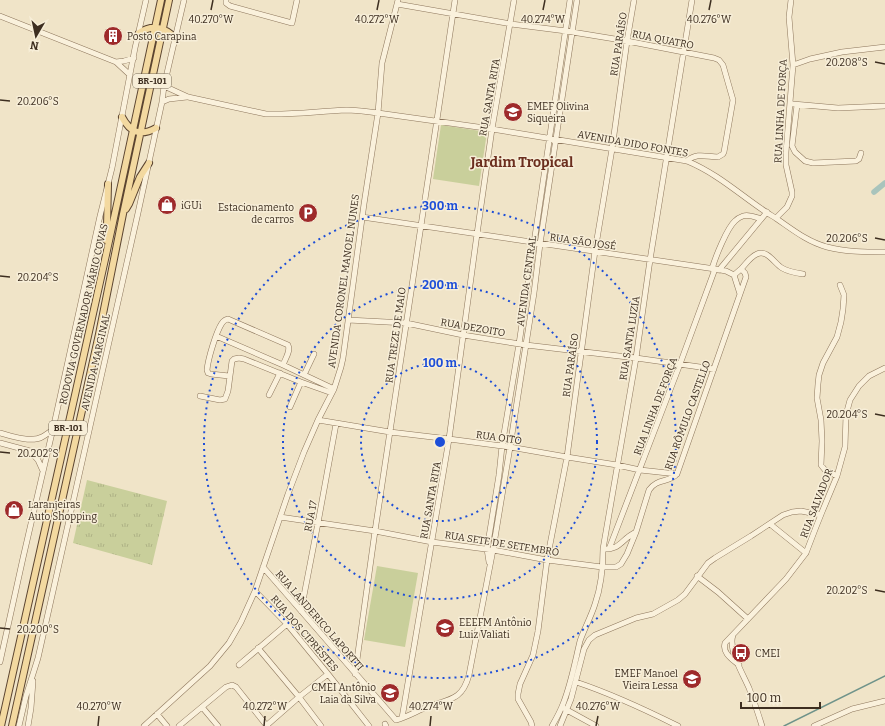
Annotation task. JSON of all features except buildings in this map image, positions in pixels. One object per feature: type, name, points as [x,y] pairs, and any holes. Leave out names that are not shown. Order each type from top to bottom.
[{"type":"main road","name":"RODOVIA GOVERNADOR MÁRIO COVAS","points":[[1,726],[161,0]]},
{"type":"main road","name":"RODOVIA GOVERNADOR MÁRIO COVAS","points":[[12,726],[99,334],[140,132],[164,30],[169,0]]},
{"type":"main road","points":[[139,33],[144,30],[155,28],[168,31],[176,39]]},
{"type":"main road","points":[[122,117],[126,125],[133,130],[147,132],[156,128]]},
{"type":"main road","points":[[123,214],[129,204],[140,177],[149,163]]},
{"type":"main road","points":[[106,255],[108,184]]},
{"type":"street","points":[[0,662],[108,184],[146,0]]},
{"type":"street","name":"AVENIDA MARGINAL","points":[[19,726],[26,696],[38,658],[59,568],[184,0]]},
{"type":"street","points":[[226,0],[226,4],[230,6],[292,23],[297,0]]},
{"type":"street","name":"RUA TREZE DE MAIO","points":[[355,674],[375,531],[455,0]]},
{"type":"street","name":"RUA SANTA RITA","points":[[402,718],[449,439],[492,128],[514,0]]},
{"type":"street","name":"AVENIDA CENTRAL","points":[[402,718],[456,696],[464,688],[469,675],[489,565],[502,446],[519,344],[570,0]]},
{"type":"street","name":"AVENIDA CENTRAL","points":[[490,549],[510,447],[577,0]]},
{"type":"street","name":"RUA PARAÍSO","points":[[532,726],[518,699],[518,694],[520,684],[536,644],[547,560],[566,457],[582,352],[595,251],[634,0]]},
{"type":"street","name":"RUA SANTA LUZIA","points":[[564,709],[580,641],[599,590],[602,567],[602,549],[636,358],[650,260],[692,0]]},
{"type":"street","name":"RUA LINHA DE FORÇA","points":[[776,218],[787,207],[792,196],[786,165],[793,66],[789,24],[791,0]]},
{"type":"street","name":"RUA QUATRO","points":[[398,2],[453,14],[511,24],[627,41],[719,60],[722,62],[733,103],[723,154],[718,157],[694,156],[687,161]]},
{"type":"street","name":"AVENIDA CORONEL MANOEL NUNES","points":[[144,726],[217,659],[241,622],[255,590],[304,452],[333,391],[341,367],[378,113],[382,63],[398,2]]},
{"type":"street","points":[[0,16],[116,62],[130,75]]},
{"type":"street","points":[[793,66],[842,52],[885,47]]},
{"type":"street","points":[[116,62],[134,58]]},
{"type":"street","name":"AVENIDA DIDO FONTES","points":[[164,86],[188,97],[266,114],[345,110],[378,113],[437,120],[557,138],[612,149],[687,161],[714,174],[805,238],[827,247],[842,250],[885,252]]},
{"type":"street","name":"AVENIDA DIDO FONTES","points":[[162,102],[174,98],[188,97]]},
{"type":"street","points":[[790,104],[838,108],[885,106]]},
{"type":"street","points":[[796,105],[792,146],[795,152],[805,161],[813,163],[856,161],[859,159],[861,153]]},
{"type":"street","name":"RUA LINHA DE FORÇA","points":[[609,549],[715,269],[767,212]]},
{"type":"street","points":[[715,269],[714,261],[731,225],[736,220],[744,216],[751,216],[761,219]]},
{"type":"street","name":"RUA SÃO JOSÉ","points":[[362,217],[715,269],[726,271],[734,275]]},
{"type":"street","points":[[740,294],[734,275],[741,270],[756,254],[761,253],[769,256],[778,266],[792,272],[803,274]]},
{"type":"street","name":"RUA RÔMULO CASTELLO","points":[[602,567],[616,567],[621,564],[636,532],[649,490],[656,483],[672,478],[677,474],[746,277],[745,272],[741,270]]},
{"type":"street","points":[[837,476],[825,470],[821,465],[821,420],[817,391],[819,375],[823,363],[837,337],[841,322],[844,295],[840,285]]},
{"type":"street","points":[[229,376],[211,374],[208,373],[207,370],[209,357],[216,336],[223,321],[228,319],[288,345],[289,351],[283,365]]},
{"type":"street","name":"RUA DEZOITO","points":[[348,320],[406,323],[463,335],[519,344],[714,369]]},
{"type":"street","points":[[216,336],[283,365],[333,391]]},
{"type":"street","points":[[304,375],[314,354]]},
{"type":"street","points":[[200,396],[224,400],[226,397],[232,361],[239,358],[301,382],[333,391]]},
{"type":"street","name":"RUA SALVADOR","points":[[739,665],[726,652],[724,646],[725,643],[786,579],[806,553],[837,476],[845,447],[846,415],[850,400],[859,386],[869,376],[885,368]]},
{"type":"street","points":[[269,395],[280,373]]},
{"type":"street","points":[[290,407],[301,382]]},
{"type":"street","name":"RUA OITO","points":[[318,420],[390,432],[510,447],[640,470],[677,474]]},
{"type":"street","name":"RUA 17","points":[[301,611],[336,424]]},
{"type":"street","points":[[0,434],[27,440],[34,440],[41,438],[53,430]]},
{"type":"street","points":[[0,443],[30,451],[38,460],[43,471]]},
{"type":"street","points":[[560,726],[564,709],[576,682],[584,649],[589,640],[595,635],[636,618],[653,614],[678,600],[685,594],[697,576],[714,558],[782,515],[801,511],[821,515]]},
{"type":"street","name":"RUA SETE DE SETEMBRO","points":[[280,517],[375,531],[432,542],[490,549],[547,560],[602,567]]},
{"type":"street","points":[[770,524],[806,553]]},
{"type":"street","points":[[602,549],[616,548],[628,536],[636,532]]},
{"type":"street","name":"RUA LANDERICO LAPORTTI","points":[[263,567],[396,720],[402,718]]},
{"type":"street","points":[[697,576],[718,592],[748,619]]},
{"type":"street","name":"RUA DOS CIPRESTES","points":[[255,590],[288,624],[369,726]]},
{"type":"street","points":[[239,665],[288,624]]},
{"type":"street","name":"RUA SALVADOR","points":[[733,634],[732,646],[762,726]]},
{"type":"street","points":[[258,648],[321,726]]},
{"type":"street","points":[[28,726],[32,708],[34,673]]},
{"type":"street","points":[[179,726],[226,687],[232,685],[236,687],[266,726],[328,674]]},
{"type":"street","points":[[576,682],[598,689],[639,706],[678,726]]},
{"type":"street","points":[[814,726],[852,709],[885,701]]},
{"type":"street","points":[[202,707],[218,726]]},
{"type":"street","points":[[552,726],[564,709]]},
{"type":"street","points":[[564,709],[596,726]]},
{"type":"street","points":[[157,714],[167,726]]},
{"type":"green space","points":[[441,125],[487,132],[479,186],[433,179]]},
{"type":"green space","points":[[87,480],[167,501],[152,565],[73,543]]},
{"type":"green space","points":[[377,566],[418,573],[405,647],[364,640]]},
{"type":"waterway","points":[[874,192],[885,183]]},
{"type":"waterway","points":[[784,726],[885,676]]},
{"type":"place","name":"Posto Carapina","points":[[113,36]]},
{"type":"place","name":"EMEF Olivina Siqueira","points":[[513,112]]},
{"type":"place","name":"iGUi","points":[[167,205]]},
{"type":"place","name":"Estacionamento de carros","points":[[308,213]]},
{"type":"place","name":"Laranjeiras Auto Shopping","points":[[14,510]]},
{"type":"place","name":"EEEFM Antônio Luiz Valiati","points":[[445,628]]},
{"type":"place","name":"CMEI","points":[[741,653]]},
{"type":"place","name":"EMEF Manoel Vieira Lessa","points":[[692,679]]},
{"type":"place","name":"CMEI Antônio Laia da Silva","points":[[390,693]]},
{"type":"district","name":"Jardim Tropical","points":[[522,162]]}]
